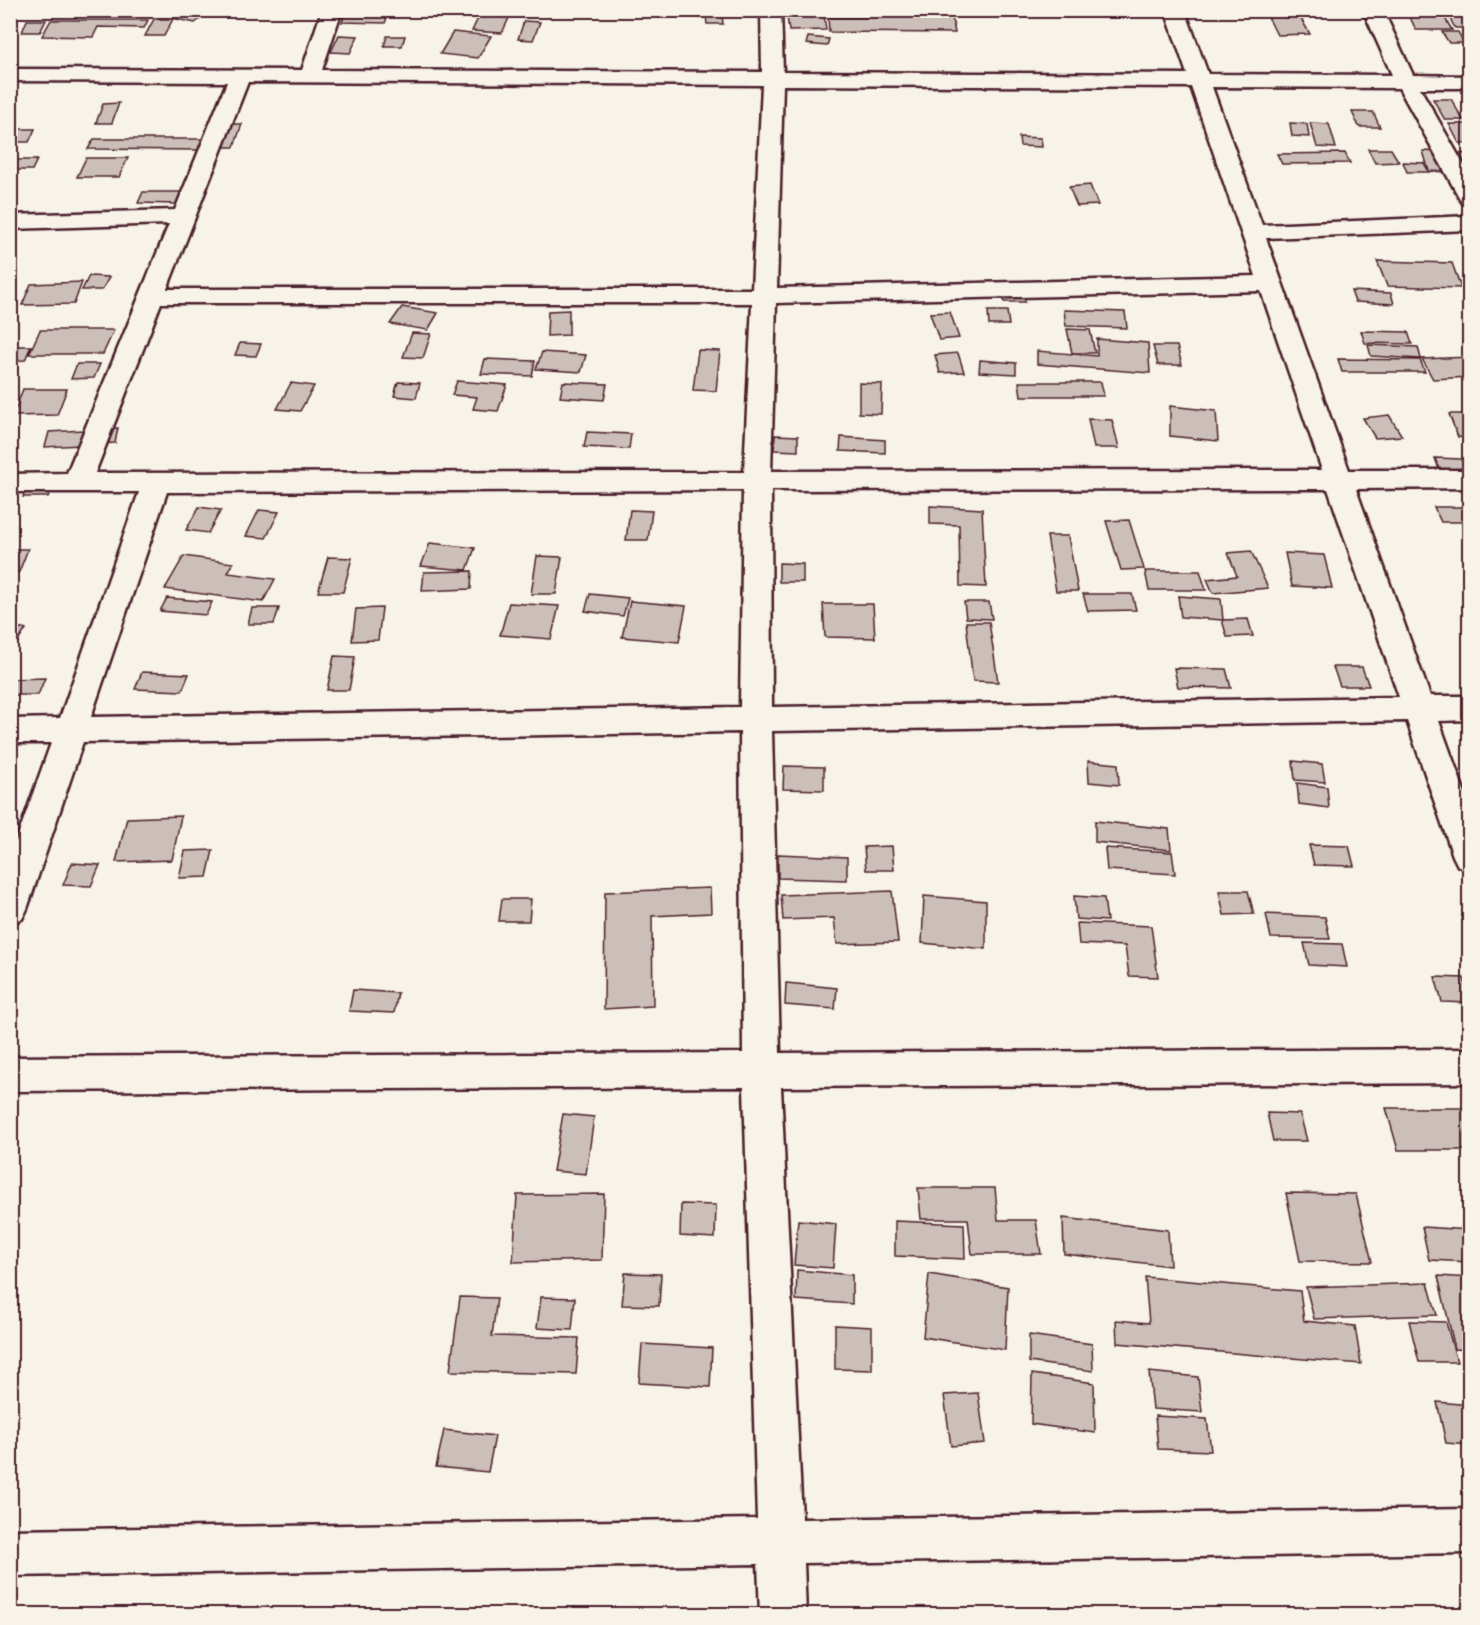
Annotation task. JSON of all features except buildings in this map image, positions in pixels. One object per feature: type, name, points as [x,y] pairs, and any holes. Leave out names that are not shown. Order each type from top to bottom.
[{"type":"street","points":[[310,76],[332,10]]},
{"type":"street","points":[[771,10],[773,79],[757,481],[756,720],[762,1070],[783,1614]]},
{"type":"street","points":[[1175,10],[1470,856]]},
{"type":"street","points":[[1373,10],[1406,82],[1470,197]]},
{"type":"street","points":[[10,75],[1470,82]]},
{"type":"street","points":[[77,483],[240,76]]},
{"type":"street","points":[[10,222],[183,217]]},
{"type":"street","points":[[1252,232],[1470,223]]},
{"type":"street","points":[[152,296],[764,296],[1270,283]]},
{"type":"street","points":[[10,483],[1470,479]]},
{"type":"street","points":[[10,909],[156,483]]},
{"type":"street","points":[[10,731],[1470,708]]},
{"type":"street","points":[[10,1074],[1470,1066]]},
{"type":"street","points":[[10,1553],[1470,1532]]}]
